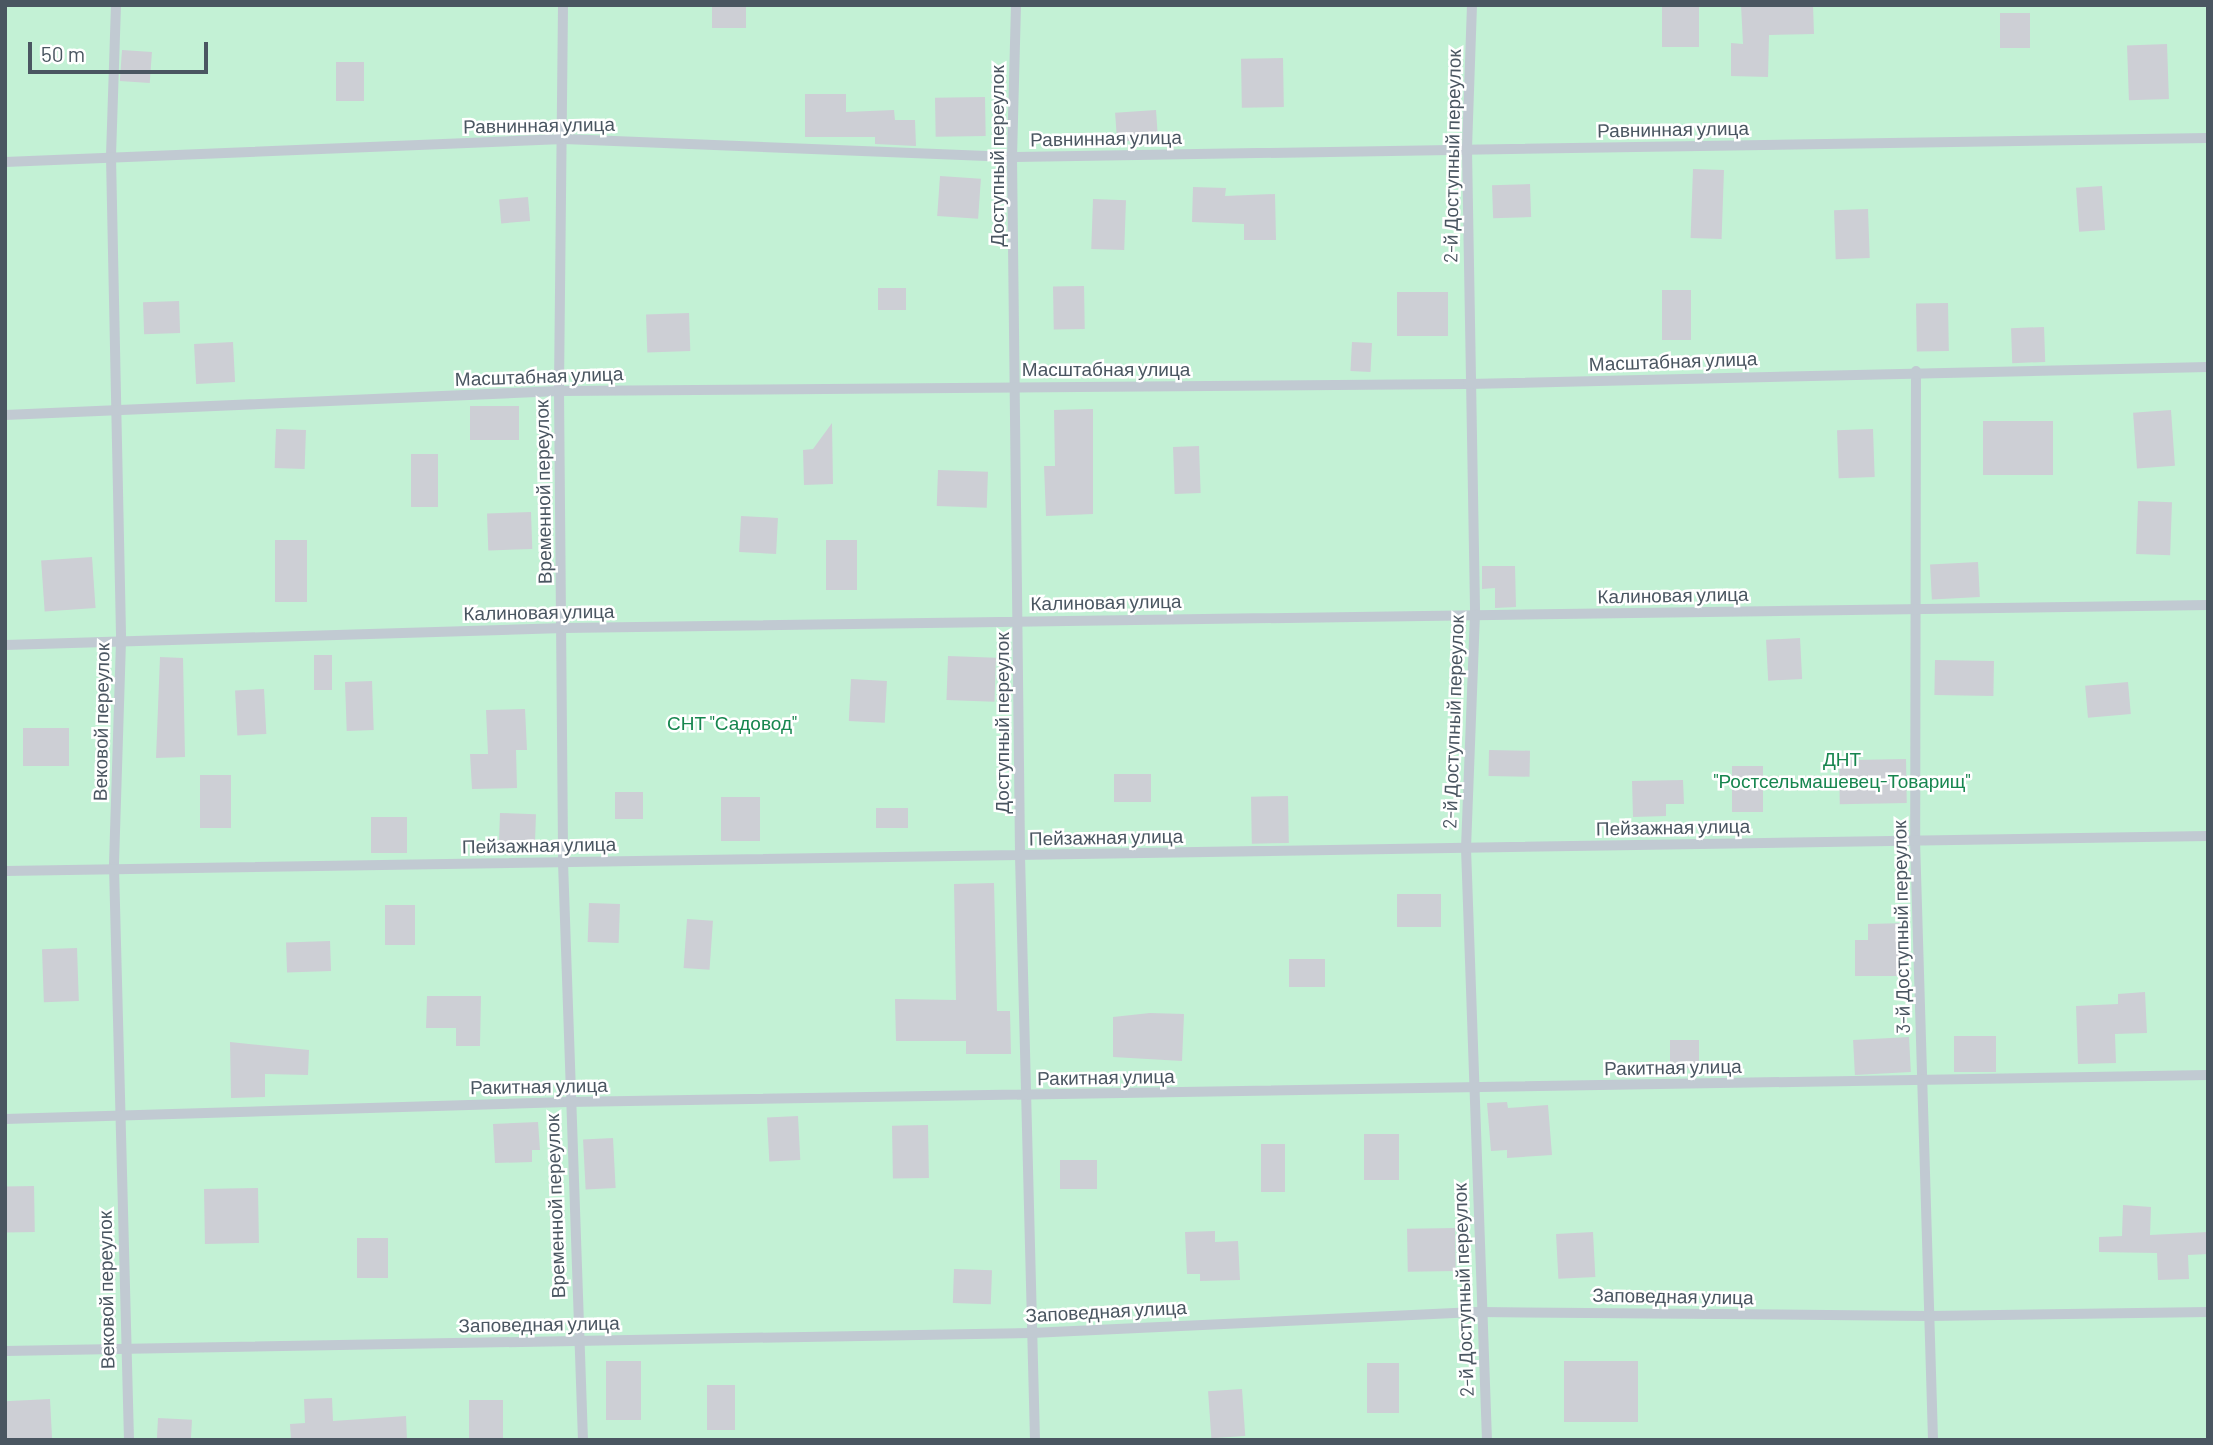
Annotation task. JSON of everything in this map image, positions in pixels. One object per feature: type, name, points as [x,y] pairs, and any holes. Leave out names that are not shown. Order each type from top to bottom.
[{"type":"lane","name":"Вековой переулок","points":[[116,5],[111,157],[121,641],[114,867],[124,1348],[129,1440]]},
{"type":"lane","name":"Временной переулок","points":[[563,5],[564,139],[559,391],[564,628],[563,862],[569,1102],[583,1440]]},
{"type":"lane","name":"Доступный переулок","points":[[1016,5],[1012,157],[1020,621],[1020,856],[1035,1440]]},
{"type":"lane","name":"2-й Доступный переулок","points":[[1472,5],[1467,150],[1468,384],[1475,614],[1466,848],[1487,1440]]},
{"type":"lane","name":"Равнинная улица","points":[[5,162],[564,139],[1012,157],[2208,138]]},
{"type":"lane","name":"Масштабная улица","points":[[5,415],[559,391],[1468,384],[1916,371],[2208,367]]},
{"type":"lane","name":"3-й Доступный переулок","points":[[1916,371],[1919,610],[1915,840],[1933,1440]]},
{"type":"lane","name":"Калиновая улица","points":[[5,645],[564,628],[2208,605]]},
{"type":"lane","name":"Пейзажная улица","points":[[5,871],[114,867],[1020,856],[2208,836]]},
{"type":"lane","name":"Ракитная улица","points":[[5,1119],[569,1102],[2208,1075]]},
{"type":"lane","name":"Заповедная улица","points":[[5,1351],[1031,1333],[1481,1312],[1928,1317],[2208,1312]]},
{"type":"green space","name":"СНТ \"Садовод\"","points":[[5,5],[2208,5],[2208,1440],[5,1440]]},
{"type":"building","points":[[712,5],[746,5],[746,28],[712,28]]},
{"type":"building","points":[[1662,5],[1699,5],[1699,47],[1662,47]]},
{"type":"building","points":[[1741,5],[1813,5],[1814,34],[1769,35],[1768,77],[1731,76],[1731,43],[1743,44]]},
{"type":"building","points":[[2000,13],[2030,13],[2030,48],[2000,48]]},
{"type":"building","points":[[2167,44],[2169,99],[2129,100],[2127,45]]},
{"type":"building","points":[[122,50],[152,52],[150,83],[120,81]]},
{"type":"building","points":[[1283,58],[1284,107],[1242,108],[1241,59]]},
{"type":"building","points":[[336,62],[364,62],[364,101],[336,101]]},
{"type":"building","points":[[805,94],[846,94],[846,112],[894,110],[895,120],[915,120],[916,146],[875,144],[875,137],[805,137]]},
{"type":"building","points":[[985,97],[986,136],[936,137],[935,98]]},
{"type":"building","points":[[1156,110],[1158,139],[1117,142],[1115,113]]},
{"type":"building","points":[[1693,169],[1724,170],[1722,239],[1691,238]]},
{"type":"building","points":[[940,176],[981,179],[978,219],[937,216]]},
{"type":"building","points":[[1530,184],[1531,217],[1493,218],[1492,185]]},
{"type":"building","points":[[2102,186],[2105,230],[2079,232],[2076,188]]},
{"type":"building","points":[[1193,187],[1226,188],[1225,196],[1275,194],[1276,240],[1244,240],[1244,224],[1192,222]]},
{"type":"building","points":[[528,197],[530,221],[501,223],[499,200]]},
{"type":"building","points":[[1093,199],[1126,200],[1124,250],[1091,249]]},
{"type":"building","points":[[1868,209],[1870,258],[1836,259],[1834,210]]},
{"type":"building","points":[[1084,286],[1085,329],[1054,330],[1053,287]]},
{"type":"building","points":[[878,288],[906,288],[906,310],[878,310]]},
{"type":"building","points":[[1662,290],[1691,290],[1691,340],[1662,340]]},
{"type":"building","points":[[1397,292],[1448,292],[1448,336],[1397,336]]},
{"type":"building","points":[[179,301],[180,333],[144,334],[143,302]]},
{"type":"building","points":[[1948,303],[1949,351],[1917,352],[1916,304]]},
{"type":"building","points":[[689,313],[690,351],[647,352],[646,315]]},
{"type":"building","points":[[2044,327],[2045,362],[2012,363],[2011,328]]},
{"type":"building","points":[[233,342],[235,382],[196,384],[194,344]]},
{"type":"building","points":[[1352,342],[1372,343],[1370,372],[1350,371]]},
{"type":"building","points":[[470,406],[519,406],[519,440],[470,440]]},
{"type":"building","points":[[1093,409],[1093,514],[1046,516],[1044,466],[1055,466],[1054,410]]},
{"type":"building","points":[[2171,410],[2175,466],[2137,469],[2133,413]]},
{"type":"building","points":[[1983,421],[2053,421],[2053,475],[1983,475]]},
{"type":"building","points":[[832,423],[833,484],[804,485],[803,450],[813,449]]},
{"type":"building","points":[[276,429],[306,430],[305,469],[275,468]]},
{"type":"building","points":[[1873,429],[1875,477],[1839,478],[1837,430]]},
{"type":"building","points":[[1199,446],[1201,493],[1175,494],[1173,447]]},
{"type":"building","points":[[411,454],[438,454],[438,507],[411,507]]},
{"type":"building","points":[[938,470],[988,472],[987,508],[937,506]]},
{"type":"building","points":[[2138,501],[2172,502],[2170,555],[2136,554]]},
{"type":"building","points":[[531,512],[532,549],[488,551],[487,514]]},
{"type":"building","points":[[741,516],[778,518],[776,554],[739,552]]},
{"type":"building","points":[[275,540],[307,540],[307,602],[275,602]]},
{"type":"building","points":[[826,540],[857,540],[857,590],[826,590]]},
{"type":"building","points":[[92,557],[96,608],[45,611],[41,561]]},
{"type":"building","points":[[1978,562],[1980,597],[1932,599],[1930,565]]},
{"type":"building","points":[[1482,566],[1515,566],[1516,607],[1495,608],[1495,588],[1482,589]]},
{"type":"building","points":[[1800,638],[1802,679],[1768,681],[1766,640]]},
{"type":"building","points":[[314,655],[332,655],[332,690],[314,690]]},
{"type":"building","points":[[948,656],[996,658],[994,702],[946,700]]},
{"type":"building","points":[[160,657],[183,658],[185,757],[156,758]]},
{"type":"building","points":[[1935,660],[1994,661],[1993,696],[1934,695]]},
{"type":"building","points":[[851,679],[887,681],[885,723],[849,721]]},
{"type":"building","points":[[372,681],[374,730],[347,731],[345,682]]},
{"type":"building","points":[[2128,682],[2131,714],[2088,718],[2085,686]]},
{"type":"building","points":[[264,689],[266,734],[237,735],[235,691]]},
{"type":"building","points":[[525,709],[527,750],[516,750],[517,788],[472,789],[470,754],[488,754],[486,710]]},
{"type":"building","points":[[23,728],[69,728],[69,766],[23,766]]},
{"type":"building","points":[[1489,750],[1530,751],[1530,777],[1489,776]]},
{"type":"building","points":[[1906,759],[1907,803],[1840,804],[1839,760]]},
{"type":"building","points":[[1732,766],[1763,766],[1763,812],[1732,812]]},
{"type":"building","points":[[1114,774],[1151,774],[1151,802],[1114,802]]},
{"type":"building","points":[[200,775],[231,775],[231,828],[200,828]]},
{"type":"building","points":[[1683,780],[1684,804],[1666,804],[1666,816],[1633,817],[1632,781]]},
{"type":"building","points":[[615,792],[643,792],[643,819],[615,819]]},
{"type":"building","points":[[1288,796],[1289,843],[1252,844],[1251,797]]},
{"type":"building","points":[[721,797],[760,797],[760,841],[721,841]]},
{"type":"building","points":[[876,808],[908,808],[908,828],[876,828]]},
{"type":"building","points":[[500,813],[536,814],[535,849],[499,848]]},
{"type":"building","points":[[371,817],[407,817],[407,853],[371,853]]},
{"type":"building","points":[[994,883],[997,1011],[1010,1011],[1011,1054],[966,1054],[966,1041],[896,1041],[895,999],[956,1000],[954,884]]},
{"type":"building","points":[[1397,894],[1441,894],[1441,927],[1397,927]]},
{"type":"building","points":[[589,903],[620,904],[619,943],[588,942]]},
{"type":"building","points":[[385,905],[415,905],[415,945],[385,945]]},
{"type":"building","points":[[687,919],[713,921],[710,970],[684,968]]},
{"type":"building","points":[[1906,923],[1906,967],[1897,967],[1897,976],[1855,976],[1855,940],[1868,940],[1868,924]]},
{"type":"building","points":[[330,941],[331,971],[287,973],[286,943]]},
{"type":"building","points":[[77,948],[79,1001],[44,1002],[42,949]]},
{"type":"building","points":[[1289,959],[1325,959],[1325,987],[1289,987]]},
{"type":"building","points":[[2145,992],[2147,1033],[2115,1034],[2116,1063],[2078,1064],[2076,1006],[2118,1004],[2118,994]]},
{"type":"building","points":[[427,996],[481,996],[480,1046],[456,1046],[456,1028],[426,1028]]},
{"type":"building","points":[[1150,1013],[1184,1014],[1182,1061],[1113,1057],[1113,1017]]},
{"type":"building","points":[[1954,1036],[1996,1036],[1996,1072],[1954,1072]]},
{"type":"building","points":[[1909,1037],[1911,1072],[1855,1075],[1853,1040]]},
{"type":"building","points":[[1670,1040],[1699,1040],[1699,1068],[1670,1068]]},
{"type":"building","points":[[230,1042],[309,1050],[308,1075],[265,1074],[265,1097],[231,1098]]},
{"type":"building","points":[[1507,1102],[1508,1108],[1548,1105],[1552,1155],[1507,1158],[1507,1150],[1491,1151],[1487,1103]]},
{"type":"building","points":[[798,1116],[800,1160],[769,1162],[767,1118]]},
{"type":"building","points":[[538,1122],[540,1150],[532,1150],[532,1162],[495,1163],[493,1124]]},
{"type":"building","points":[[928,1125],[929,1178],[893,1179],[892,1126]]},
{"type":"building","points":[[1364,1134],[1399,1134],[1399,1180],[1364,1180]]},
{"type":"building","points":[[613,1138],[616,1188],[586,1190],[583,1140]]},
{"type":"building","points":[[1261,1144],[1285,1144],[1285,1192],[1261,1192]]},
{"type":"building","points":[[1060,1160],[1097,1160],[1097,1189],[1060,1189]]},
{"type":"building","points":[[34,1186],[35,1232],[6,1232],[5,1187]]},
{"type":"building","points":[[258,1188],[259,1243],[205,1244],[204,1189]]},
{"type":"building","points":[[2123,1205],[2151,1207],[2150,1235],[2208,1232],[2208,1254],[2188,1255],[2189,1279],[2158,1280],[2157,1253],[2099,1252],[2099,1237],[2122,1236]]},
{"type":"building","points":[[1455,1228],[1456,1271],[1408,1272],[1407,1229]]},
{"type":"building","points":[[1215,1231],[1215,1242],[1238,1241],[1240,1280],[1200,1281],[1200,1274],[1187,1274],[1185,1232]]},
{"type":"building","points":[[1593,1232],[1595,1277],[1558,1279],[1556,1234]]},
{"type":"building","points":[[357,1238],[388,1238],[388,1278],[357,1278]]},
{"type":"building","points":[[954,1269],[992,1270],[991,1304],[953,1303]]},
{"type":"building","points":[[606,1361],[641,1361],[641,1420],[606,1420]]},
{"type":"building","points":[[1564,1361],[1638,1361],[1638,1422],[1564,1422]]},
{"type":"building","points":[[1367,1363],[1399,1363],[1399,1413],[1367,1413]]},
{"type":"building","points":[[707,1385],[735,1385],[735,1430],[707,1430]]},
{"type":"building","points":[[1242,1389],[1245,1436],[1211,1438],[1208,1391]]},
{"type":"building","points":[[332,1398],[333,1421],[406,1416],[407,1440],[291,1440],[290,1424],[305,1423],[304,1399]]},
{"type":"building","points":[[50,1399],[52,1440],[7,1440],[5,1401]]},
{"type":"building","points":[[469,1400],[503,1400],[503,1440],[469,1440]]},
{"type":"building","points":[[158,1418],[192,1420],[191,1440],[157,1440]]},
{"type":"park label","name":"ДНТ \"Ростсельмашевец-Товарищ\"","points":[[1842,770]]}]
